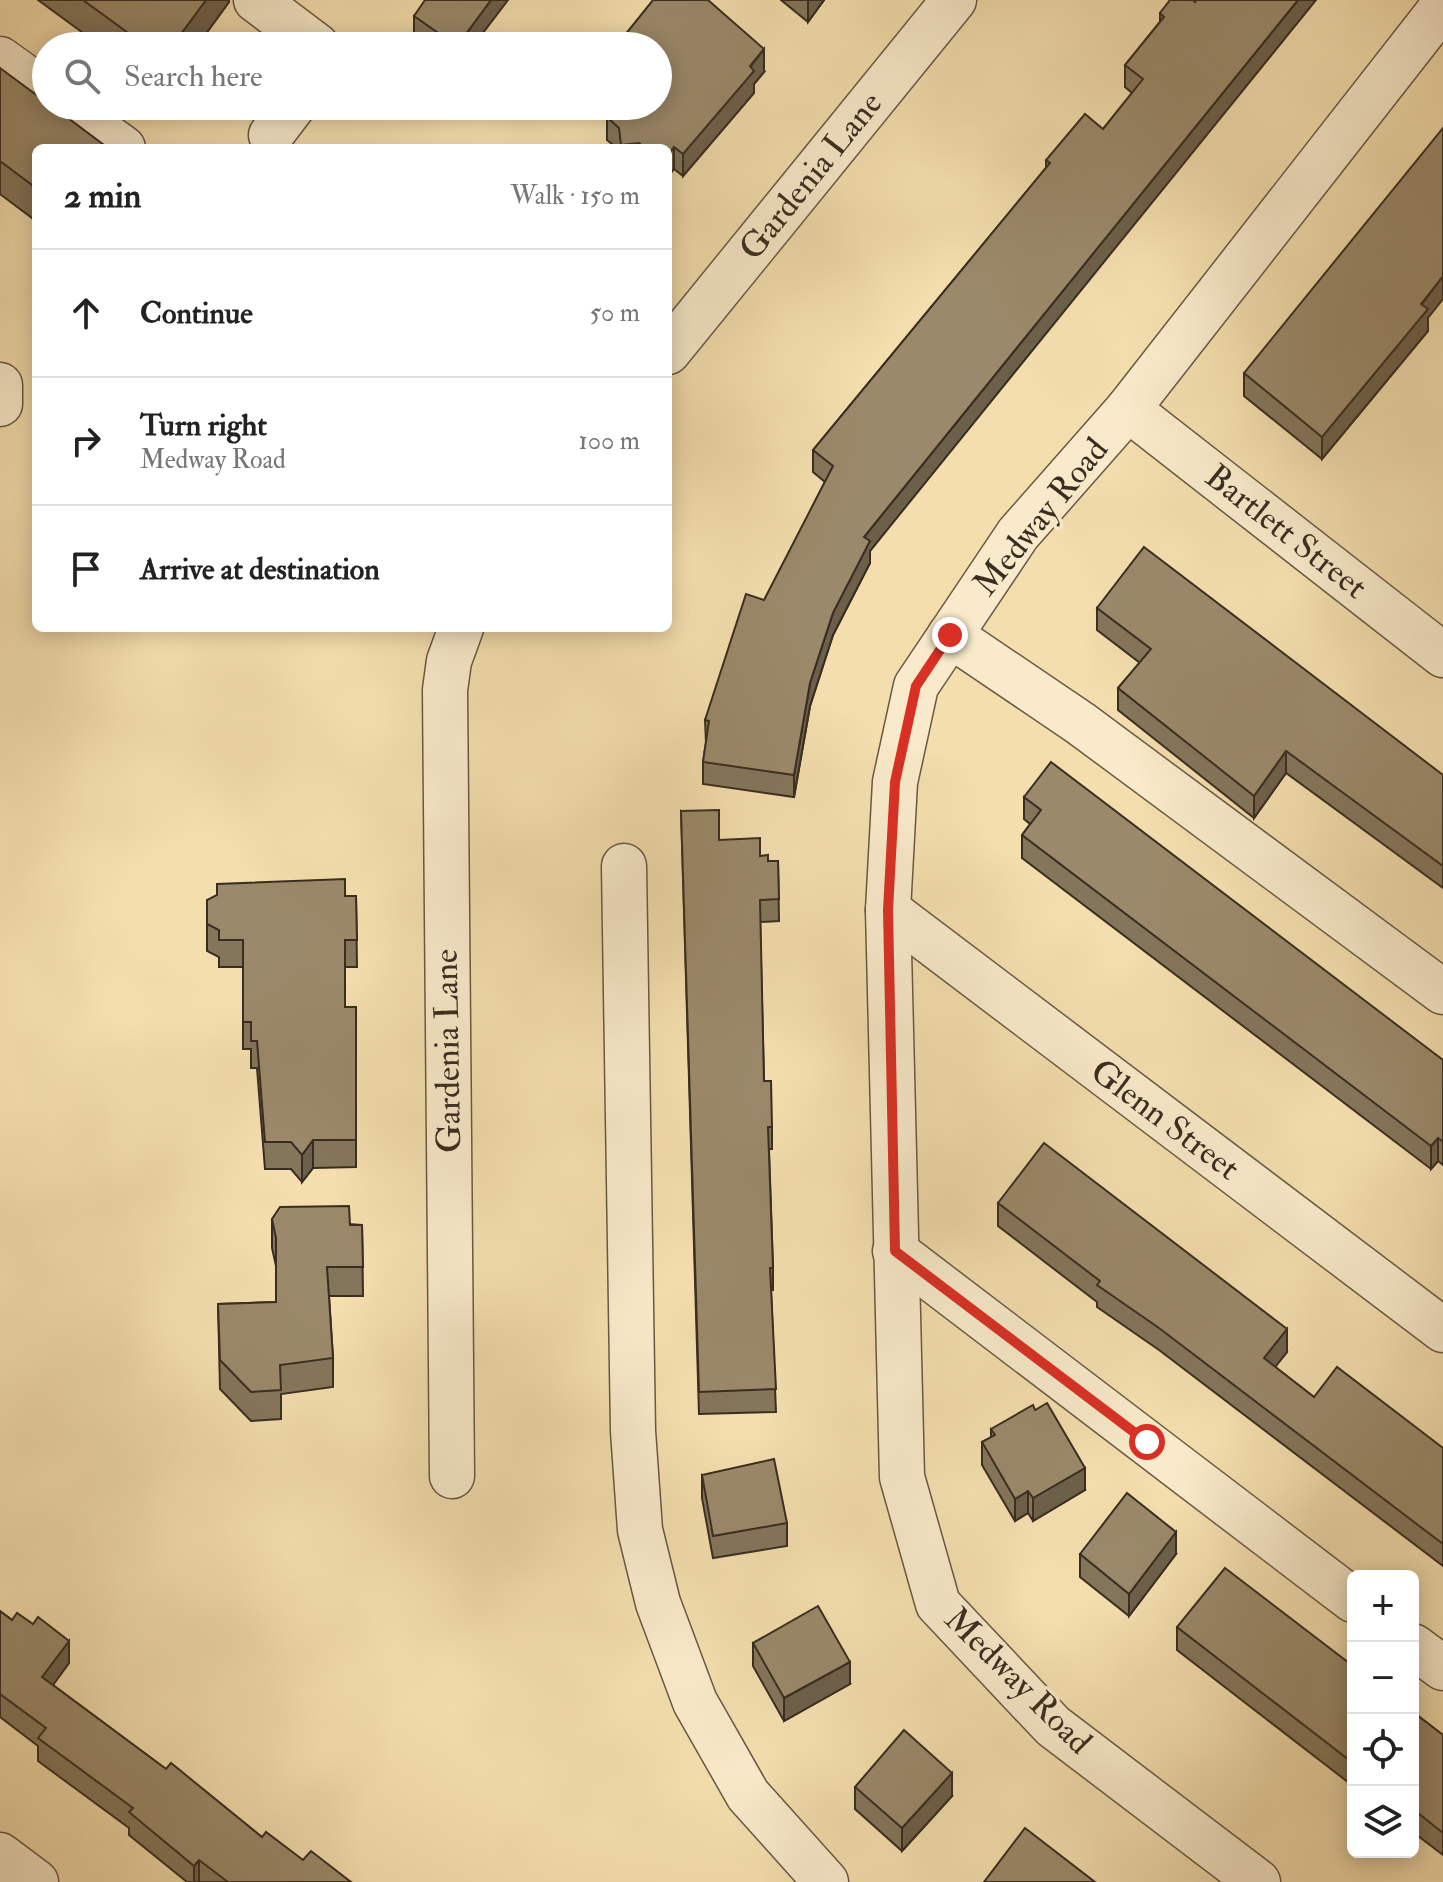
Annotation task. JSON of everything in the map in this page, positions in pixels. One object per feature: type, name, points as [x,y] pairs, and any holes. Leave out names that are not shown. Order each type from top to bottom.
[{"type":"street","points":[[256,0],[298,32]]},
{"type":"street","name":"Gardenia Lane","points":[[672,347],[954,0]]},
{"type":"street","name":"Medway Road","points":[[1258,1882],[1053,1726],[938,1604],[902,1477],[888,910],[895,782],[916,686],[1018,534],[1128,409],[1443,6]]},
{"type":"street","points":[[0,59],[32,82]]},
{"type":"street","points":[[84,120],[117,144]]},
{"type":"street","points":[[0,385],[0,404]]},
{"type":"street","name":"Bartlett Street","points":[[1128,409],[1443,655]]},
{"type":"street","name":"Gardenia Lane","points":[[452,1476],[445,690],[449,661],[460,632]]},
{"type":"street","points":[[950,635],[1080,723],[1443,992]]},
{"type":"street","points":[[624,866],[633,1431],[640,1530],[658,1603],[695,1702],[748,1795],[826,1882]]},
{"type":"street","name":"Glenn Street","points":[[888,910],[1443,1330]]},
{"type":"street","points":[[895,1251],[1347,1595]]},
{"type":"street","points":[[1419,1650],[1443,1668]]},
{"type":"street","points":[[0,1855],[36,1882]]},
{"type":"building","points":[[83,0],[206,0],[182,32],[127,32]]},
{"type":"building","points":[[425,0],[491,0],[467,32],[437,32],[414,16]]},
{"type":"building","points":[[653,0],[708,0],[764,49],[750,66],[754,71],[683,154],[674,147],[672,150],[672,144],[621,144],[619,128],[610,120],[672,120],[672,32],[627,32]]},
{"type":"building","points":[[1170,0],[1298,0],[864,537],[870,541],[833,613],[810,683],[794,775],[703,762],[709,721],[705,720],[746,594],[764,600],[833,466],[813,450],[1050,163],[1046,160],[1085,114],[1103,129],[1143,79],[1125,65],[1164,17],[1160,13]]},
{"type":"building","points":[[0,68],[32,92],[32,120],[71,120],[103,144],[32,144],[32,185],[0,161]]},
{"type":"building","points":[[1443,128],[1443,276],[1421,304],[1428,309],[1322,437],[1244,373]]},
{"type":"building","points":[[1144,547],[1443,775],[1443,866],[1286,751],[1254,796],[1118,688],[1151,649],[1097,608]]},
{"type":"building","points":[[1051,762],[1443,1060],[1443,1142],[1438,1138],[1431,1146],[1022,835],[1041,810],[1024,797]]},
{"type":"building","points":[[719,810],[719,840],[760,838],[760,856],[768,855],[768,861],[778,861],[779,899],[760,900],[764,1081],[771,1081],[772,1127],[768,1127],[773,1268],[770,1268],[776,1389],[699,1392],[681,811]]},
{"type":"building","points":[[345,879],[345,896],[356,896],[357,940],[345,940],[345,1007],[356,1007],[356,1140],[313,1140],[302,1155],[291,1142],[265,1142],[257,1041],[251,1041],[251,1022],[243,1022],[243,940],[219,940],[219,930],[207,924],[207,900],[217,895],[217,884]]},
{"type":"building","points":[[1044,1143],[1287,1329],[1264,1358],[1314,1397],[1337,1367],[1443,1448],[1443,1544],[1159,1328],[1097,1285],[1100,1281],[998,1203]]},
{"type":"building","points":[[349,1206],[350,1225],[362,1225],[363,1267],[327,1267],[333,1358],[280,1365],[281,1390],[251,1392],[220,1360],[218,1304],[276,1302],[276,1238],[272,1219],[280,1207]]},
{"type":"building","points":[[1047,1403],[1085,1468],[1033,1498],[1028,1491],[1015,1499],[982,1442],[995,1435],[991,1429],[1033,1405],[1035,1410]]},
{"type":"building","points":[[774,1459],[787,1523],[713,1536],[702,1475]]},
{"type":"building","points":[[1127,1493],[1176,1532],[1129,1594],[1080,1554]]},
{"type":"building","points":[[1225,1568],[1347,1661],[1347,1758],[1177,1627]]},
{"type":"building","points":[[818,1606],[850,1662],[784,1698],[753,1643]]},
{"type":"building","points":[[0,1611],[12,1620],[17,1613],[33,1624],[38,1617],[69,1641],[42,1677],[166,1769],[171,1763],[262,1837],[266,1832],[303,1860],[311,1851],[351,1882],[228,1882],[199,1860],[194,1866],[129,1812],[133,1808],[38,1738],[46,1728],[0,1694]]},
{"type":"building","points":[[1419,1717],[1443,1735],[1443,1833],[1419,1814]]},
{"type":"building","points":[[904,1730],[952,1773],[902,1828],[855,1787]]},
{"type":"building","points":[[1025,1828],[1095,1882],[984,1882]]},
{"type":"route","points":[[950,635],[916,686],[895,782],[888,910],[895,1251],[1147,1442]]}]
